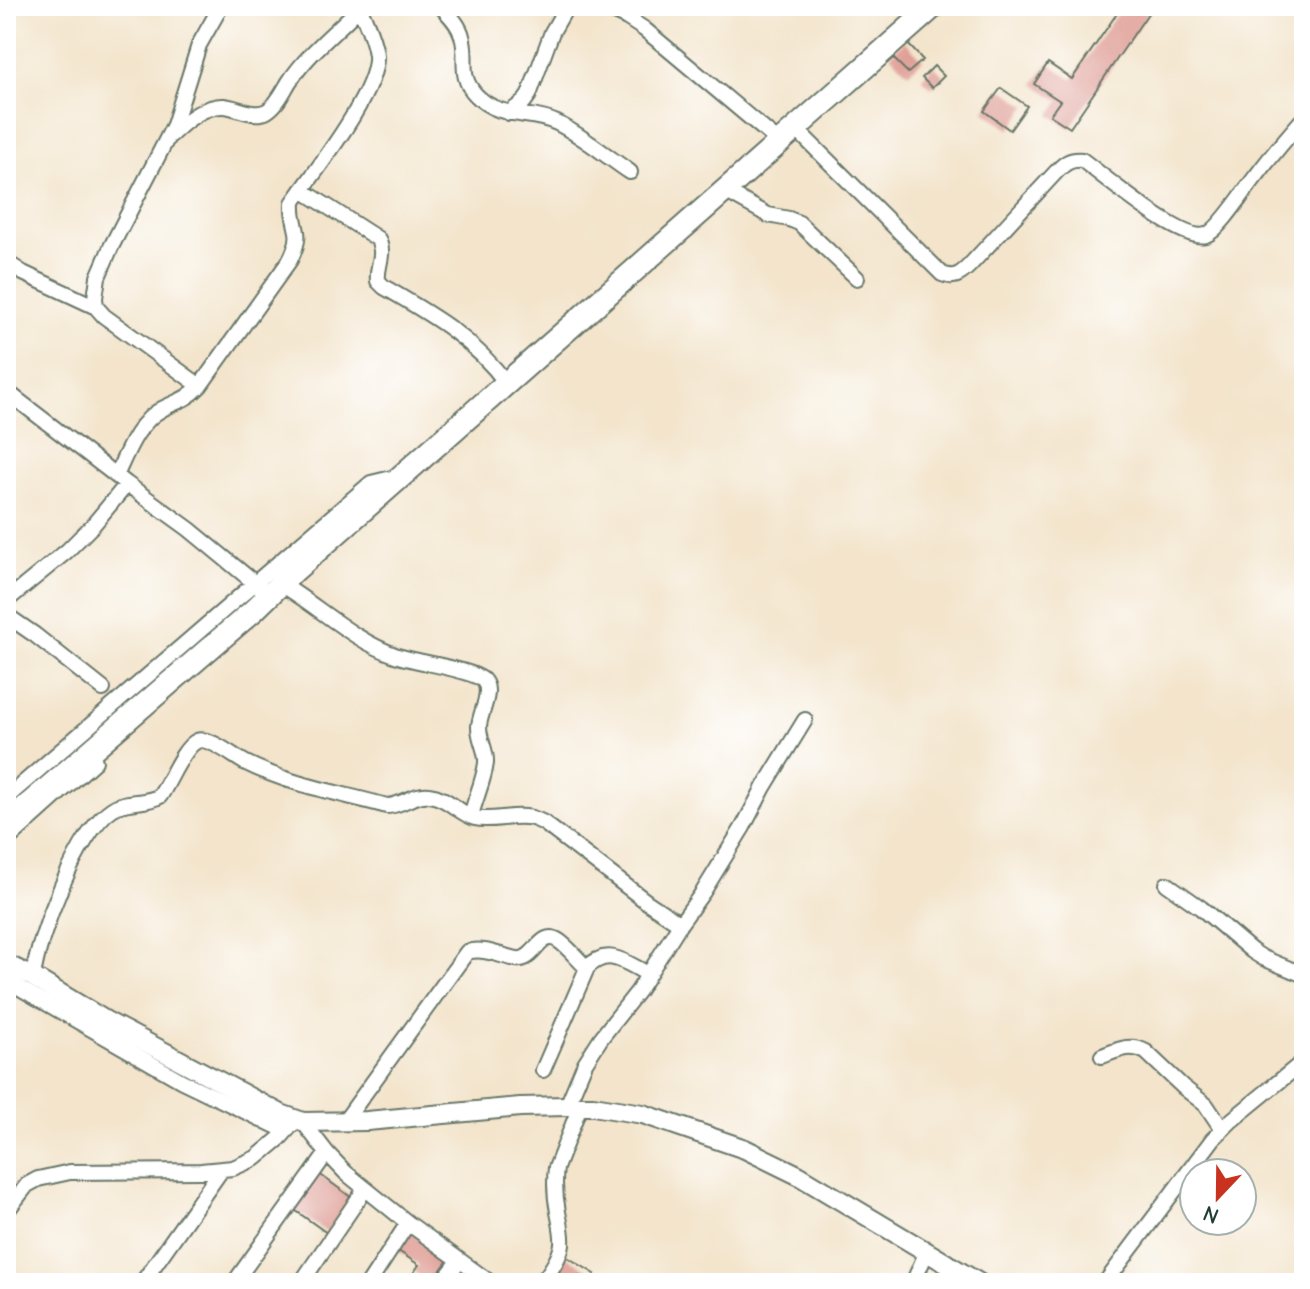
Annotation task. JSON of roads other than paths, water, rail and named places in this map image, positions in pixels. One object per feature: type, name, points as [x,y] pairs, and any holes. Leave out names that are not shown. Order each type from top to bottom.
[{"type":"main road","points":[[6,824],[934,6]]},
{"type":"street","points":[[96,307],[98,277],[174,125],[199,45],[221,6]]},
{"type":"street","points":[[441,6],[462,33],[464,76],[468,85],[485,103],[509,113],[529,115],[558,124],[630,172]]},
{"type":"street","points":[[509,113],[529,95],[552,32],[567,6]]},
{"type":"street","points":[[601,6],[637,24],[788,136],[942,274],[954,277],[962,274],[1057,171],[1073,160],[1082,160],[1164,221],[1196,236],[1206,235],[1226,216],[1304,118]]},
{"type":"street","points":[[6,601],[67,551],[93,525],[122,480],[129,447],[143,426],[162,409],[190,396],[200,386],[290,260],[298,232],[292,213],[293,203],[347,126],[373,78],[376,55],[361,7],[305,60],[269,110],[253,113],[215,107],[192,118],[167,140]]},
{"type":"street","points":[[302,190],[378,239],[382,249],[378,281],[474,346],[507,384]]},
{"type":"street","points":[[725,191],[768,215],[799,223],[857,278]]},
{"type":"street","points":[[6,262],[96,307],[110,321],[200,386]]},
{"type":"street","points":[[6,391],[269,592],[385,651],[482,680],[486,695],[479,728],[486,758],[471,816]]},
{"type":"street","points":[[6,841],[269,592],[371,483],[402,476]]},
{"type":"street","points":[[6,798],[269,592]]},
{"type":"street","points":[[6,615],[103,689]]},
{"type":"street","points":[[542,1283],[558,1258],[562,1245],[554,1178],[574,1106],[578,1076],[703,892],[805,720]]},
{"type":"street","points":[[33,977],[35,960],[61,888],[98,823],[116,806],[160,796],[183,756],[199,740],[206,740],[237,759],[279,778],[387,806],[397,806],[427,794],[448,801],[476,818],[522,816],[544,823],[680,924]]},
{"type":"street","points":[[1167,884],[1252,951],[1304,975]]},
{"type":"street","points":[[344,1122],[467,952],[484,950],[518,959],[526,958],[546,938],[551,937],[587,968]]},
{"type":"street","points":[[543,1070],[587,968],[600,957],[608,956],[648,974]]},
{"type":"street","points":[[6,964],[292,1122],[365,1189],[491,1283]]},
{"type":"street","points":[[6,980],[182,1081],[292,1122],[390,1120],[520,1107],[614,1108],[643,1114],[745,1149],[798,1175],[979,1283]]},
{"type":"street","points":[[1102,1056],[1131,1047],[1146,1052],[1206,1105],[1222,1129]]},
{"type":"street","points":[[1105,1283],[1222,1129],[1304,1061]]},
{"type":"street","points":[[6,1212],[27,1185],[53,1175],[90,1171],[222,1169],[245,1164],[256,1158],[292,1122]]},
{"type":"street","points":[[234,1283],[327,1153]]},
{"type":"street","points":[[142,1283],[222,1169]]},
{"type":"street","points":[[301,1283],[365,1189]]},
{"type":"street","points":[[369,1283],[408,1223]]},
{"type":"street","points":[[913,1283],[927,1251]]},
{"type":"street","points":[[442,1283],[459,1261]]}]
